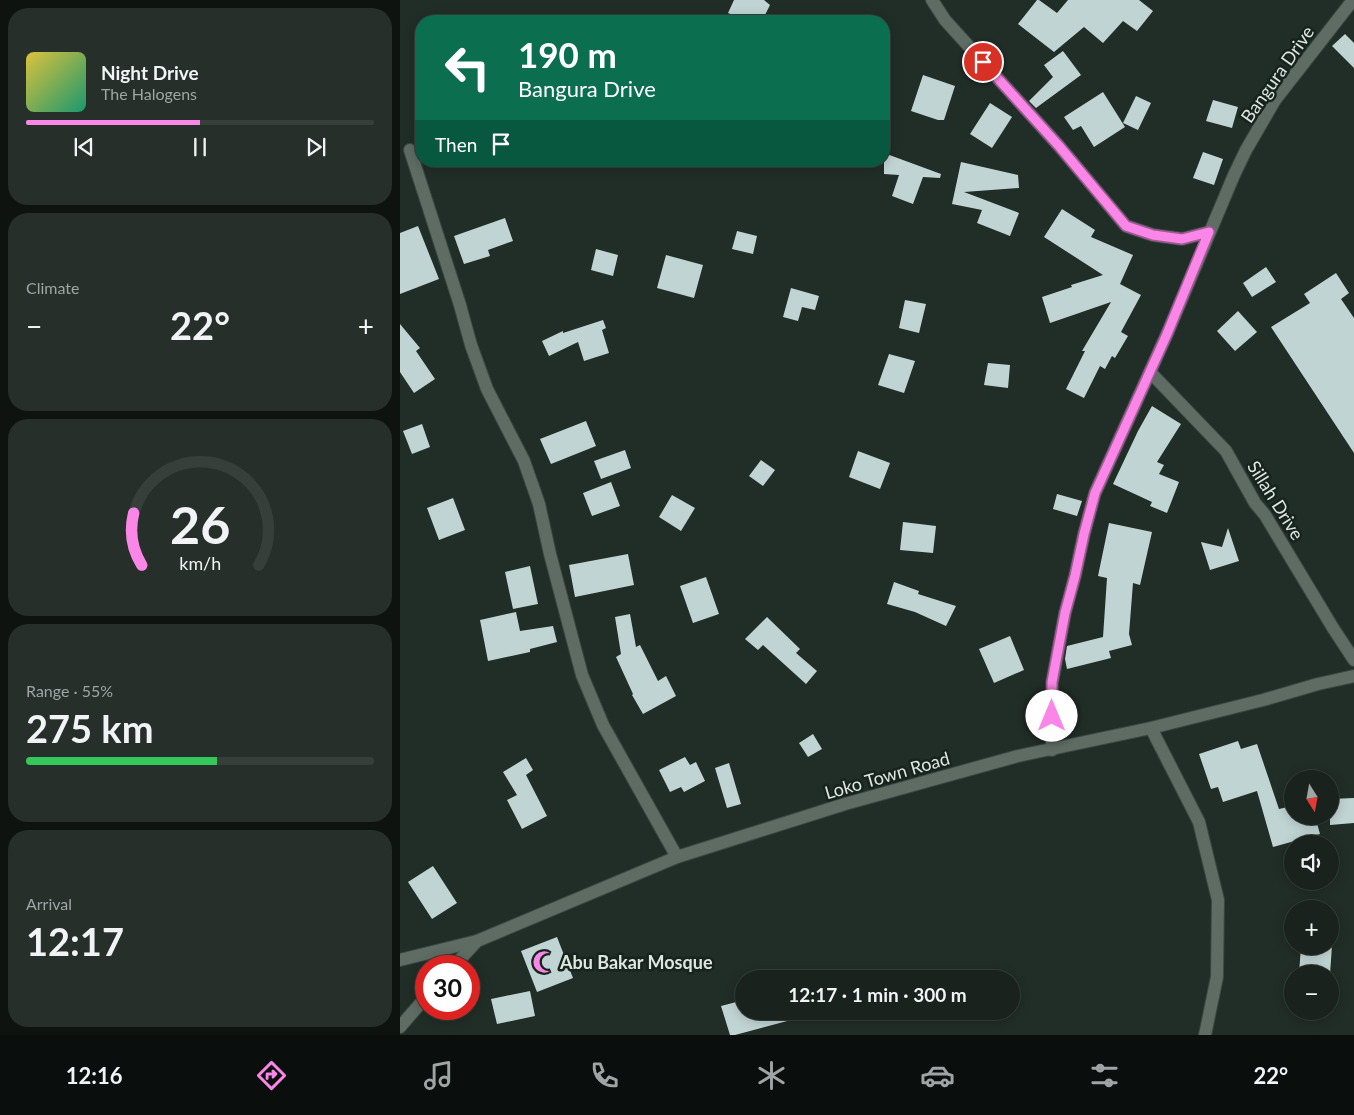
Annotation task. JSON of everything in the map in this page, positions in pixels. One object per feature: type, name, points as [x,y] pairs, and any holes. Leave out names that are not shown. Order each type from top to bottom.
[{"type":"street","points":[[932,0],[946,20],[1059,146],[1126,226],[1153,235],[1182,239],[1209,232]]},
{"type":"street","name":"Bangura Drive","points":[[1052,750],[1052,682],[1065,613],[1095,493],[1150,372],[1242,158],[1276,100],[1353,0]]},
{"type":"street","points":[[410,150],[415,166]]},
{"type":"street","points":[[415,167],[471,345],[487,389],[524,461],[539,504],[550,554],[582,675],[603,725],[677,858]]},
{"type":"street","name":"Sillah Drive","points":[[1150,372],[1226,451],[1255,504],[1280,539],[1354,660]]},
{"type":"street","name":"Loko Town Road","points":[[464,955],[476,941],[677,858],[845,804],[1018,756],[1152,728],[1354,676]]},
{"type":"street","points":[[1152,728],[1199,822],[1218,900],[1217,977],[1205,1035]]},
{"type":"street","points":[[400,960],[476,941]]},
{"type":"street","points":[[400,1027],[415,1010]]},
{"type":"building","points":[[734,0],[764,0],[770,5],[765,15],[732,15],[728,13]]},
{"type":"building","points":[[1037,0],[1057,13],[1068,0],[1139,0],[1153,11],[1137,31],[1123,21],[1103,43],[1084,27],[1054,52],[1018,24]]},
{"type":"building","points":[[1345,34],[1354,43],[1354,68],[1332,46]]},
{"type":"building","points":[[1063,51],[1081,75],[1036,108],[1029,101],[1053,77],[1044,65]]},
{"type":"building","points":[[923,75],[955,86],[944,120],[938,120],[911,111]]},
{"type":"building","points":[[1103,92],[1125,127],[1094,147],[1081,126],[1073,130],[1064,117]]},
{"type":"building","points":[[1136,96],[1151,103],[1138,130],[1123,123]]},
{"type":"building","points":[[1213,100],[1238,107],[1232,128],[1206,121]]},
{"type":"building","points":[[990,103],[1012,117],[992,148],[970,134]]},
{"type":"building","points":[[1203,152],[1223,159],[1214,185],[1193,178]]},
{"type":"building","points":[[890,155],[941,174],[940,178],[923,177],[913,204],[892,196],[899,175],[884,174],[884,167],[890,167]]},
{"type":"building","points":[[961,162],[1018,175],[1019,188],[964,192],[1019,213],[1010,236],[977,223],[982,210],[952,204]]},
{"type":"building","points":[[1062,209],[1095,230],[1091,237],[1133,255],[1120,284],[1141,295],[1121,332],[1128,336],[1115,358],[1112,356],[1105,369],[1100,366],[1084,398],[1066,389],[1085,351],[1082,351],[1111,302],[1050,323],[1042,297],[1103,275],[1044,237]]},
{"type":"building","points":[[505,218],[513,241],[488,250],[490,256],[464,264],[454,236]]},
{"type":"building","points":[[418,226],[439,279],[400,294],[400,233]]},
{"type":"building","points":[[737,231],[757,236],[753,254],[732,249]]},
{"type":"building","points":[[596,249],[618,255],[613,276],[591,270]]},
{"type":"building","points":[[666,255],[703,265],[694,298],[657,288]]},
{"type":"building","points":[[1266,267],[1276,282],[1252,297],[1243,283]]},
{"type":"building","points":[[1336,273],[1349,293],[1341,299],[1354,318],[1354,453],[1271,327],[1310,303],[1304,294]]},
{"type":"building","points":[[791,288],[819,296],[815,310],[802,307],[798,321],[783,317]]},
{"type":"building","points":[[905,300],[926,304],[919,333],[899,328]]},
{"type":"building","points":[[1238,311],[1257,332],[1235,351],[1217,331]]},
{"type":"building","points":[[603,320],[606,328],[602,330],[609,353],[584,361],[578,342],[549,356],[542,341],[563,331],[563,333]]},
{"type":"building","points":[[400,324],[420,348],[416,351],[435,379],[414,393],[400,372]]},
{"type":"building","points":[[889,354],[915,361],[904,393],[878,385]]},
{"type":"building","points":[[988,363],[1010,365],[1008,388],[984,385]]},
{"type":"building","points":[[1152,406],[1181,424],[1157,462],[1164,465],[1159,474],[1179,482],[1167,513],[1150,506],[1152,502],[1113,484]]},
{"type":"building","points":[[586,421],[596,446],[551,464],[540,439]]},
{"type":"building","points":[[422,424],[430,447],[412,454],[403,431]]},
{"type":"building","points":[[625,450],[631,468],[601,479],[594,461]]},
{"type":"building","points":[[858,451],[890,463],[880,489],[849,477]]},
{"type":"building","points":[[761,460],[775,470],[763,486],[749,476]]},
{"type":"building","points":[[611,482],[620,506],[592,516],[583,493]]},
{"type":"building","points":[[1057,494],[1082,501],[1077,516],[1053,509]]},
{"type":"building","points":[[672,495],[695,508],[681,531],[659,517]]},
{"type":"building","points":[[453,498],[465,530],[439,540],[427,508]]},
{"type":"building","points":[[903,522],[936,526],[933,553],[900,550]]},
{"type":"building","points":[[1109,523],[1152,532],[1140,585],[1133,583],[1129,634],[1132,645],[1109,651],[1111,658],[1067,669],[1065,659],[1067,646],[1103,637],[1107,578],[1098,576]]},
{"type":"building","points":[[1228,528],[1239,561],[1210,570],[1201,542],[1222,547]]},
{"type":"building","points":[[628,554],[634,585],[575,597],[569,565]]},
{"type":"building","points":[[530,566],[538,604],[513,609],[505,572]]},
{"type":"building","points":[[706,577],[719,614],[693,623],[680,586]]},
{"type":"building","points":[[894,582],[919,591],[918,594],[956,606],[946,626],[915,612],[887,604]]},
{"type":"building","points":[[516,612],[520,631],[553,626],[557,642],[530,649],[530,652],[488,661],[480,620]]},
{"type":"building","points":[[630,614],[636,647],[640,645],[658,681],[666,676],[676,696],[643,714],[632,695],[616,657],[621,654],[615,617]]},
{"type":"building","points":[[767,617],[800,649],[796,653],[817,671],[806,684],[763,645],[758,650],[745,639]]},
{"type":"building","points":[[1010,636],[1024,670],[994,683],[979,649]]},
{"type":"building","points":[[813,734],[822,749],[808,757],[799,743]]},
{"type":"building","points":[[1238,741],[1241,749],[1257,744],[1279,809],[1284,808],[1284,825],[1318,825],[1320,834],[1284,835],[1284,844],[1273,847],[1257,791],[1223,802],[1218,787],[1211,789],[1199,754]]},
{"type":"building","points":[[685,757],[690,765],[696,762],[705,781],[684,792],[681,787],[670,792],[659,770]]},
{"type":"building","points":[[526,758],[533,770],[526,775],[547,816],[522,829],[507,800],[517,795],[503,772]]},
{"type":"building","points":[[729,763],[741,804],[727,808],[715,768]]},
{"type":"building","points":[[1354,798],[1354,823],[1339,824],[1339,799]]},
{"type":"building","points":[[433,866],[457,903],[432,919],[408,882]]},
{"type":"building","points":[[557,937],[573,978],[537,992],[521,951]]},
{"type":"building","points":[[1300,955],[1331,955],[1331,965],[1300,965]]},
{"type":"building","points":[[530,991],[535,1016],[497,1024],[491,999]]},
{"type":"building","points":[[735,1002],[735,1020],[791,1020],[730,1035],[721,1006]]},
{"type":"place","name":"Abu Bakar Mosque","points":[[544,962]]},
{"type":"route","points":[[983,62],[1059,146],[1126,226],[1153,235],[1182,239],[1209,232],[1167,334],[1095,493],[1065,613],[1052,682],[1052,716]]}]
